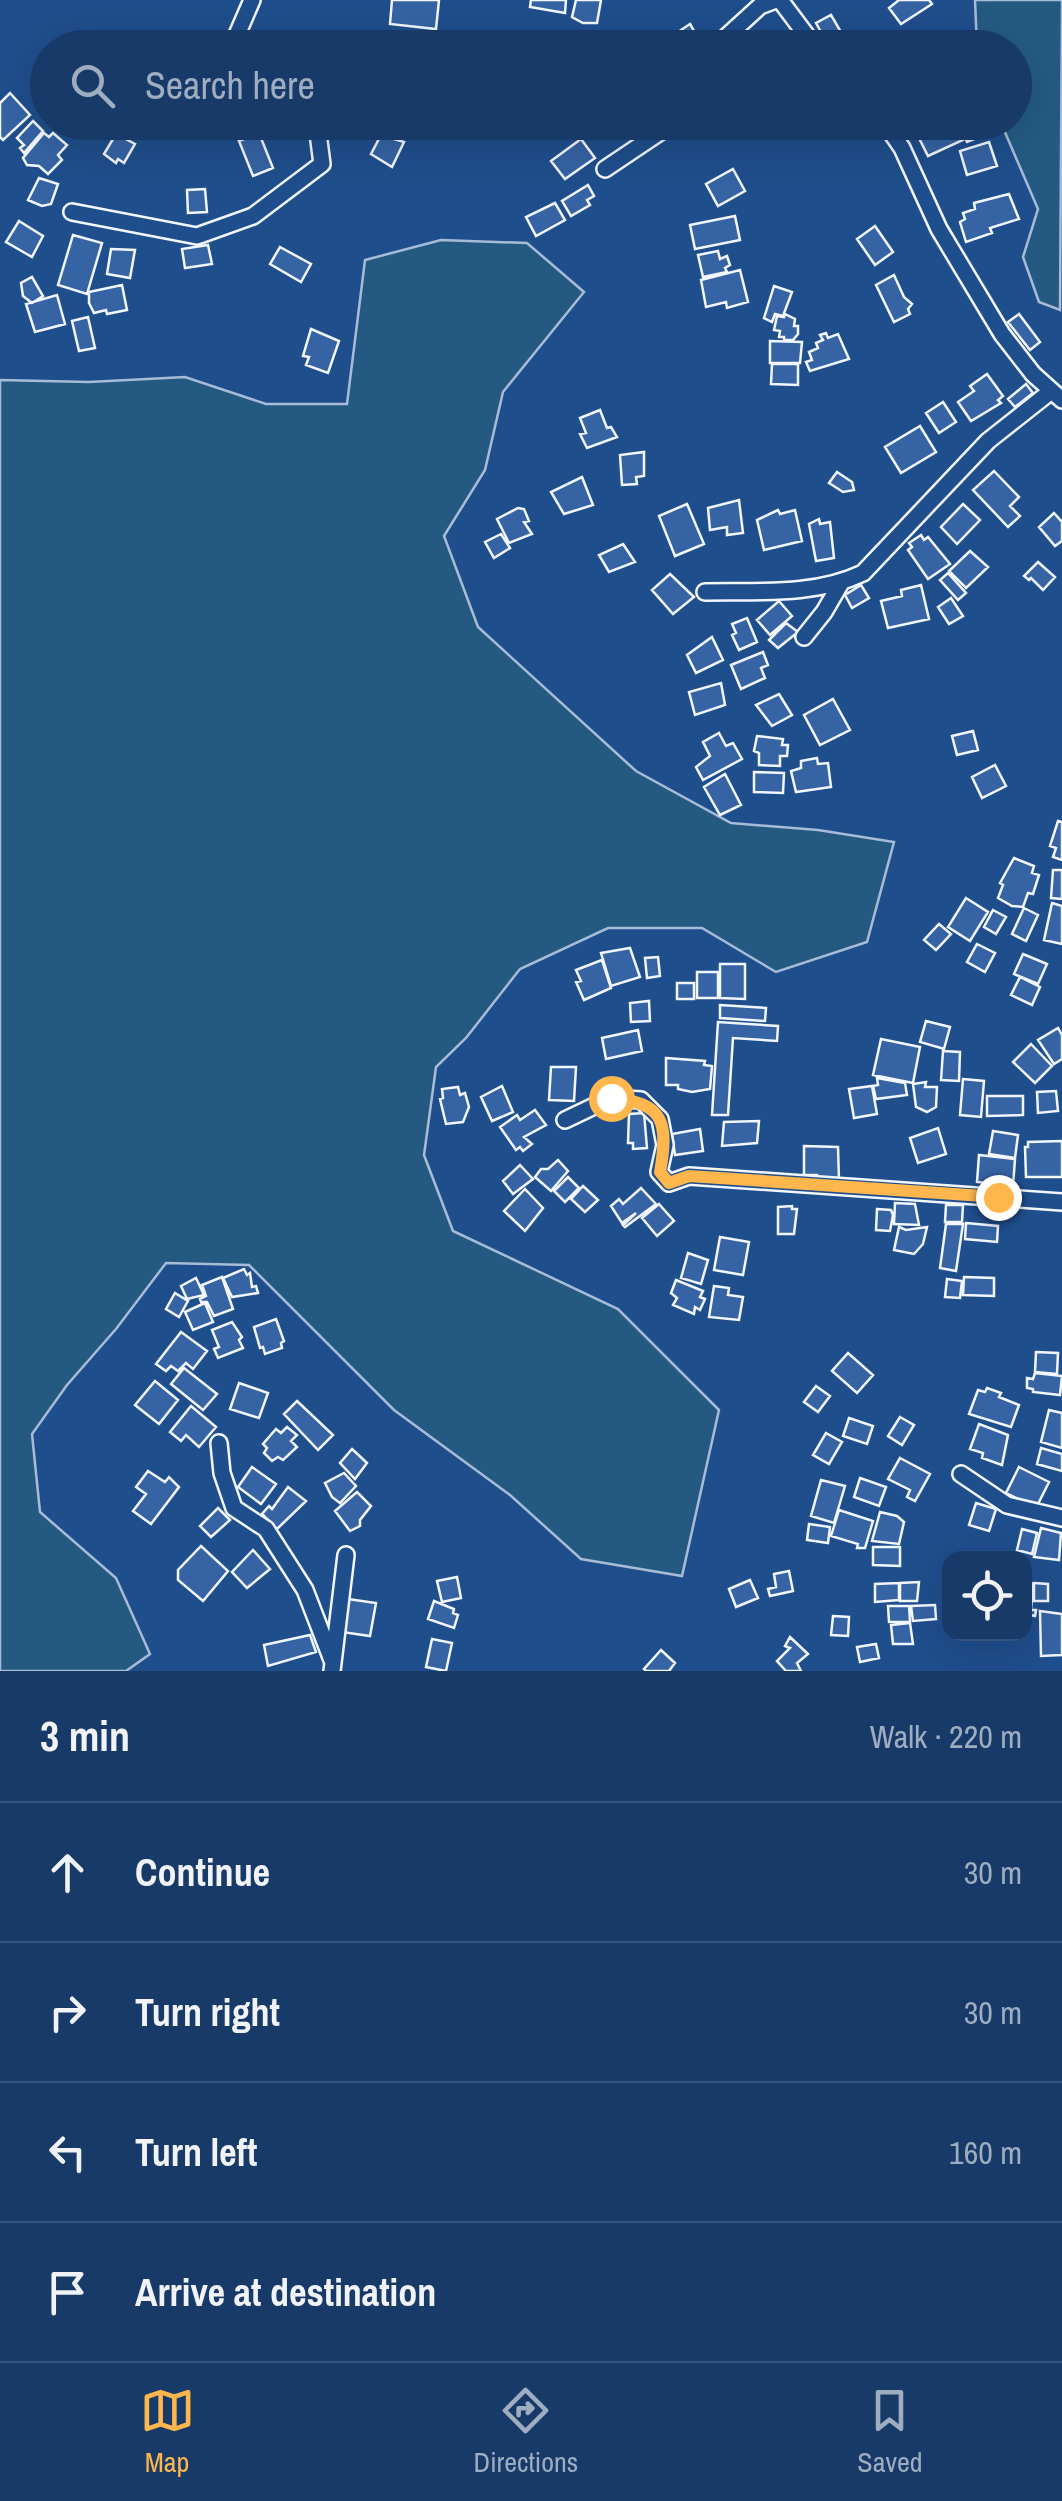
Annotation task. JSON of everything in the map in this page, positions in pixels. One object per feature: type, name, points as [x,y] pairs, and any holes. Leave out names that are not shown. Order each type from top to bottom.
[{"type":"street","points":[[239,30],[252,0]]},
{"type":"street","points":[[734,30],[760,6],[778,0],[802,30]]},
{"type":"street","points":[[72,212],[197,236],[253,216],[322,164],[319,140]]},
{"type":"street","points":[[605,170],[649,140]]},
{"type":"street","points":[[705,592],[807,589],[841,583],[863,573],[988,441],[1056,396],[1002,334],[939,230],[896,140]]},
{"type":"street","points":[[804,636],[841,583]]},
{"type":"street","points":[[565,1120],[611,1098],[641,1100],[660,1119],[665,1145],[660,1172],[669,1183],[689,1176],[1062,1202]]},
{"type":"street","points":[[219,1443],[222,1473],[234,1508],[266,1528],[305,1590],[332,1666]]},
{"type":"street","points":[[961,1474],[1006,1505],[1062,1518]]},
{"type":"street","points":[[332,1666],[346,1555]]},
{"type":"shaded area","points":[[975,0],[1062,0],[1060,310],[1039,302],[1023,257],[1038,209],[1008,140],[1032,140],[1032,30],[976,30]]},
{"type":"shaded area","points":[[441,240],[527,243],[584,292],[503,392],[485,470],[444,536],[478,627],[636,771],[731,823],[818,830],[894,842],[867,942],[776,972],[702,928],[608,928],[520,969],[466,1038],[436,1067],[424,1155],[453,1231],[618,1309],[719,1410],[682,1576],[581,1559],[510,1495],[394,1410],[249,1265],[166,1263],[32,1434],[40,1512],[116,1578],[150,1654],[126,1671],[0,1671],[0,380],[89,382],[185,377],[266,404],[347,404],[365,260]]},
{"type":"building","points":[[392,0],[439,0],[436,29],[390,24]]},
{"type":"building","points":[[531,0],[566,0],[565,13],[530,7]]},
{"type":"building","points":[[576,0],[601,0],[597,23],[583,23],[572,17]]},
{"type":"building","points":[[899,0],[929,0],[932,4],[901,24],[889,8]]},
{"type":"building","points":[[831,15],[840,30],[820,30],[816,23]]},
{"type":"building","points":[[10,93],[30,115],[3,140],[0,103]]},
{"type":"building","points":[[30,124],[30,140],[35,140],[24,153],[20,148],[24,145],[17,138]]},
{"type":"building","points":[[38,140],[61,140],[67,145],[58,155],[62,160],[48,174],[39,166],[27,165],[23,158]]},
{"type":"building","points":[[112,140],[135,144],[124,163],[118,159],[116,163],[104,154]]},
{"type":"building","points":[[262,140],[273,168],[253,176],[239,141]]},
{"type":"building","points":[[378,140],[404,142],[392,167],[371,154]]},
{"type":"building","points":[[580,140],[595,158],[565,179],[551,161]]},
{"type":"building","points":[[920,140],[963,140],[928,156]]},
{"type":"building","points":[[989,142],[997,166],[967,175],[960,151]]},
{"type":"building","points":[[733,169],[745,191],[718,206],[706,184]]},
{"type":"building","points":[[39,178],[58,184],[51,204],[42,206],[28,200]]},
{"type":"building","points":[[588,185],[594,196],[587,200],[590,205],[571,216],[562,201]]},
{"type":"building","points":[[205,189],[207,212],[188,213],[187,190]]},
{"type":"building","points":[[1009,194],[1019,219],[990,228],[992,233],[966,242],[960,222],[965,219],[963,213],[975,209],[974,203]]},
{"type":"building","points":[[555,203],[565,220],[536,236],[526,217]]},
{"type":"building","points":[[735,216],[740,240],[695,249],[690,225]]},
{"type":"building","points":[[19,221],[43,236],[32,257],[6,242]]},
{"type":"building","points":[[875,226],[893,252],[875,265],[857,239]]},
{"type":"building","points":[[73,235],[102,243],[87,294],[58,285]]},
{"type":"building","points":[[208,245],[212,264],[185,268],[182,249]]},
{"type":"building","points":[[280,247],[311,264],[301,282],[270,264]]},
{"type":"building","points":[[111,249],[135,250],[130,278],[107,274]]},
{"type":"building","points":[[718,251],[720,259],[727,256],[727,272],[703,277],[698,255]]},
{"type":"building","points":[[740,270],[748,302],[727,308],[726,302],[706,307],[701,280]]},
{"type":"building","points":[[894,275],[904,297],[912,304],[910,314],[894,322],[876,285]]},
{"type":"building","points":[[32,277],[43,296],[32,303],[23,296],[21,283]]},
{"type":"building","points":[[122,285],[127,310],[94,313],[89,292]]},
{"type":"building","points":[[774,286],[792,292],[783,316],[775,314],[772,322],[764,318]]},
{"type":"building","points":[[57,295],[65,324],[35,332],[26,304]]},
{"type":"building","points":[[785,314],[795,319],[794,326],[798,326],[793,340],[784,340],[779,337],[780,331],[774,330],[777,316]]},
{"type":"building","points":[[1019,314],[1040,342],[1030,350],[1008,322]]},
{"type":"building","points":[[88,317],[95,348],[79,351],[72,321]]},
{"type":"building","points":[[311,329],[339,341],[328,373],[306,365],[309,357],[303,356]]},
{"type":"building","points":[[826,333],[828,338],[838,334],[849,359],[810,371],[806,362],[812,360],[809,352],[818,348],[816,343],[823,340],[820,335]]},
{"type":"building","points":[[770,341],[802,342],[800,363],[770,363]]},
{"type":"building","points":[[772,364],[798,364],[798,385],[771,384]]},
{"type":"building","points":[[987,374],[1003,396],[998,400],[1001,403],[971,421],[958,402],[974,391],[970,386]]},
{"type":"building","points":[[1026,384],[1033,393],[1015,407],[1008,399]]},
{"type":"building","points":[[943,402],[956,422],[939,433],[926,413]]},
{"type":"building","points":[[600,410],[607,428],[611,427],[617,437],[587,448],[580,434],[586,433],[580,418]]},
{"type":"building","points":[[920,426],[936,452],[901,473],[885,447]]},
{"type":"building","points":[[644,452],[644,476],[636,477],[637,484],[622,485],[620,455]]},
{"type":"building","points":[[994,471],[1019,497],[1010,506],[1020,516],[1008,527],[973,490]]},
{"type":"building","points":[[837,472],[852,482],[854,490],[843,492],[829,483]]},
{"type":"building","points":[[582,477],[593,505],[564,514],[551,492]]},
{"type":"building","points":[[739,500],[743,533],[727,535],[727,527],[710,530],[708,508]]},
{"type":"building","points":[[687,504],[704,544],[675,556],[659,516]]},
{"type":"building","points":[[963,504],[980,520],[957,544],[941,527]]},
{"type":"building","points":[[518,508],[524,509],[529,521],[524,522],[532,534],[509,543],[497,519]]},
{"type":"building","points":[[778,510],[780,514],[795,510],[802,541],[764,550],[757,520]]},
{"type":"building","points":[[1054,513],[1062,522],[1062,541],[1055,546],[1039,527]]},
{"type":"building","points":[[819,519],[820,524],[830,522],[834,558],[816,561],[809,524]]},
{"type":"building","points":[[501,534],[510,548],[494,558],[485,542]]},
{"type":"building","points":[[921,535],[924,540],[928,537],[950,564],[928,579],[908,550],[912,547],[909,543]]},
{"type":"building","points":[[623,544],[635,562],[609,572],[599,555]]},
{"type":"building","points":[[970,551],[988,567],[966,588],[949,571]]},
{"type":"building","points":[[1038,562],[1055,577],[1043,590],[1024,576]]},
{"type":"building","points":[[948,573],[966,593],[958,600],[940,580]]},
{"type":"building","points":[[670,574],[694,597],[673,614],[652,590]]},
{"type":"building","points":[[861,585],[869,598],[852,608],[845,595]]},
{"type":"building","points":[[921,585],[929,619],[888,628],[881,601],[902,596],[901,590]]},
{"type":"building","points":[[951,598],[963,616],[949,624],[938,607]]},
{"type":"building","points":[[779,601],[792,616],[770,635],[757,620]]},
{"type":"building","points":[[747,618],[757,642],[739,650],[732,624]]},
{"type":"building","points":[[786,623],[798,632],[778,648],[769,640]]},
{"type":"building","points":[[712,637],[723,660],[696,673],[687,655]]},
{"type":"building","points":[[763,652],[768,665],[761,668],[765,678],[741,689],[731,665]]},
{"type":"building","points":[[721,683],[725,705],[695,715],[689,692]]},
{"type":"building","points":[[779,694],[792,715],[772,726],[756,705]]},
{"type":"building","points":[[833,699],[850,730],[820,745],[804,715]]},
{"type":"building","points":[[973,731],[978,750],[957,755],[952,736]]},
{"type":"building","points":[[719,733],[726,746],[733,743],[742,759],[703,780],[696,767],[710,756],[703,742]]},
{"type":"building","points":[[757,736],[783,739],[782,745],[788,745],[787,756],[780,756],[780,766],[759,765],[759,753],[754,751]]},
{"type":"building","points":[[817,758],[818,764],[828,763],[831,787],[796,792],[791,771],[801,768],[801,761]]},
{"type":"building","points":[[995,765],[1006,786],[982,798],[972,777]]},
{"type":"building","points":[[754,772],[784,773],[783,793],[754,792]]},
{"type":"building","points":[[725,774],[741,805],[720,815],[704,787]]},
{"type":"building","points":[[1058,821],[1062,822],[1062,860],[1053,857],[1056,848],[1050,846]]},
{"type":"building","points":[[1014,858],[1034,866],[1032,873],[1039,875],[1033,894],[1028,893],[1023,907],[998,898],[1003,885],[1000,883]]},
{"type":"building","points":[[1053,870],[1062,870],[1062,899],[1051,898]]},
{"type":"building","points":[[966,898],[988,912],[970,941],[948,927]]},
{"type":"building","points":[[1052,903],[1062,906],[1062,944],[1044,940]]},
{"type":"building","points":[[1024,908],[1038,915],[1026,941],[1012,934]]},
{"type":"building","points":[[993,910],[1006,917],[996,934],[984,927]]},
{"type":"building","points":[[939,924],[951,934],[936,950],[924,940]]},
{"type":"building","points":[[977,944],[995,953],[985,972],[967,962]]},
{"type":"building","points":[[630,948],[640,977],[611,986],[601,953]]},
{"type":"building","points":[[1023,954],[1047,964],[1038,984],[1014,974]]},
{"type":"building","points":[[658,957],[660,976],[647,978],[645,958]]},
{"type":"building","points":[[602,960],[611,988],[584,1000],[576,982],[581,981],[576,970]]},
{"type":"building","points":[[720,964],[745,964],[745,999],[720,998]]},
{"type":"building","points":[[697,972],[718,972],[718,998],[697,998]]},
{"type":"building","points":[[1020,977],[1040,987],[1032,1005],[1011,995]]},
{"type":"building","points":[[677,983],[694,983],[694,999],[677,999]]},
{"type":"building","points":[[649,1001],[650,1021],[631,1022],[630,1003]]},
{"type":"building","points":[[720,1005],[766,1008],[765,1021],[720,1018]]},
{"type":"building","points":[[926,1021],[950,1027],[944,1049],[920,1042]]},
{"type":"building","points":[[718,1022],[778,1026],[777,1041],[733,1038],[728,1115],[712,1115]]},
{"type":"building","points":[[1058,1028],[1062,1035],[1062,1059],[1054,1064],[1038,1040]]},
{"type":"building","points":[[638,1030],[642,1051],[606,1059],[602,1038]]},
{"type":"building","points":[[881,1039],[920,1047],[913,1083],[873,1075]]},
{"type":"building","points":[[1031,1044],[1052,1066],[1035,1083],[1013,1062]]},
{"type":"building","points":[[943,1051],[960,1052],[959,1081],[941,1080]]},
{"type":"building","points":[[666,1058],[705,1061],[704,1065],[712,1066],[710,1089],[692,1092],[678,1089],[678,1085],[666,1085]]},
{"type":"building","points":[[551,1067],[576,1067],[574,1101],[549,1100]]},
{"type":"building","points":[[877,1078],[905,1083],[907,1095],[876,1099],[873,1086],[878,1085]]},
{"type":"building","points":[[963,1079],[984,1081],[981,1117],[960,1115]]},
{"type":"building","points":[[926,1082],[925,1087],[937,1087],[936,1107],[927,1112],[916,1107],[913,1084]]},
{"type":"building","points":[[502,1086],[513,1112],[492,1121],[481,1097]]},
{"type":"building","points":[[872,1086],[877,1114],[854,1118],[849,1089]]},
{"type":"building","points":[[458,1087],[460,1095],[465,1093],[469,1107],[463,1122],[446,1124],[440,1099],[442,1089]]},
{"type":"building","points":[[1056,1091],[1058,1111],[1038,1113],[1037,1092]]},
{"type":"building","points":[[987,1096],[1023,1096],[1023,1115],[987,1116]]},
{"type":"building","points":[[535,1110],[546,1125],[524,1137],[532,1144],[523,1151],[520,1147],[516,1150],[500,1127],[517,1115],[520,1120]]},
{"type":"building","points":[[644,1113],[647,1148],[633,1149],[633,1143],[628,1143],[629,1114]]},
{"type":"building","points":[[759,1121],[757,1143],[722,1146],[724,1122]]},
{"type":"building","points":[[938,1128],[946,1154],[918,1163],[910,1138]]},
{"type":"building","points":[[700,1129],[703,1151],[675,1155],[672,1134]]},
{"type":"building","points":[[993,1131],[1018,1135],[1015,1158],[989,1154]]},
{"type":"building","points":[[1062,1141],[1062,1177],[1026,1177],[1028,1142]]},
{"type":"building","points":[[804,1146],[838,1147],[839,1180],[817,1181],[817,1175],[804,1175]]},
{"type":"building","points":[[979,1155],[1015,1159],[1013,1186],[977,1182]]},
{"type":"building","points":[[558,1160],[568,1171],[551,1191],[535,1177]]},
{"type":"building","points":[[520,1165],[533,1179],[513,1194],[503,1181]]},
{"type":"building","points":[[568,1177],[579,1188],[565,1202],[554,1191]]},
{"type":"building","points":[[583,1186],[598,1200],[585,1212],[571,1199]]},
{"type":"building","points":[[641,1188],[656,1204],[625,1227],[636,1213],[622,1223],[611,1206],[619,1199],[623,1204]]},
{"type":"building","points":[[525,1189],[543,1208],[525,1231],[504,1211]]},
{"type":"building","points":[[895,1203],[915,1204],[919,1225],[894,1224]]},
{"type":"building","points":[[659,1204],[674,1221],[657,1236],[642,1218]]},
{"type":"building","points":[[946,1205],[963,1205],[962,1222],[945,1222]]},
{"type":"building","points":[[778,1207],[797,1209],[794,1234],[778,1234]]},
{"type":"building","points":[[877,1209],[891,1210],[890,1231],[876,1230]]},
{"type":"building","points":[[966,1223],[998,1226],[997,1242],[965,1239]]},
{"type":"building","points":[[946,1224],[963,1224],[956,1271],[940,1268]]},
{"type":"building","points":[[899,1227],[927,1227],[923,1244],[914,1254],[894,1250]]},
{"type":"building","points":[[720,1237],[749,1242],[743,1275],[714,1270]]},
{"type":"building","points":[[688,1253],[708,1260],[701,1284],[681,1278]]},
{"type":"building","points":[[244,1269],[247,1275],[250,1273],[252,1287],[256,1286],[258,1293],[232,1297],[223,1278]]},
{"type":"building","points":[[222,1277],[233,1309],[214,1316],[207,1302],[201,1302],[206,1296],[202,1285]]},
{"type":"building","points":[[964,1277],[994,1278],[994,1296],[963,1295]]},
{"type":"building","points":[[196,1278],[204,1295],[187,1299],[181,1286]]},
{"type":"building","points":[[947,1279],[962,1281],[960,1298],[945,1297]]},
{"type":"building","points":[[676,1280],[703,1291],[700,1297],[705,1299],[700,1310],[695,1307],[694,1314],[673,1305],[677,1298],[671,1293]]},
{"type":"building","points":[[714,1286],[729,1288],[728,1295],[743,1297],[739,1320],[709,1317]]},
{"type":"building","points":[[175,1293],[188,1301],[179,1317],[166,1309]]},
{"type":"building","points":[[205,1303],[213,1322],[193,1330],[185,1312]]},
{"type":"building","points":[[276,1319],[284,1341],[282,1348],[265,1354],[254,1327]]},
{"type":"building","points":[[232,1322],[242,1337],[239,1340],[243,1348],[218,1358],[214,1349],[219,1347],[212,1330]]},
{"type":"building","points":[[181,1332],[207,1351],[193,1369],[186,1363],[178,1371],[171,1366],[166,1371],[156,1364]]},
{"type":"building","points":[[1036,1352],[1058,1353],[1057,1374],[1035,1372]]},
{"type":"building","points":[[848,1353],[873,1375],[857,1393],[832,1371]]},
{"type":"building","points":[[184,1368],[217,1394],[203,1410],[171,1384]]},
{"type":"building","points":[[1035,1373],[1062,1376],[1060,1395],[1027,1388],[1027,1378],[1033,1379]]},
{"type":"building","points":[[155,1381],[178,1400],[159,1424],[135,1405]]},
{"type":"building","points":[[239,1383],[268,1393],[259,1418],[230,1409]]},
{"type":"building","points":[[816,1386],[830,1396],[818,1412],[804,1402]]},
{"type":"building","points":[[987,1388],[1019,1405],[1011,1427],[969,1414],[978,1390],[985,1392]]},
{"type":"building","points":[[297,1401],[333,1435],[318,1450],[284,1414]]},
{"type":"building","points":[[191,1406],[216,1427],[199,1447],[186,1435],[181,1441],[170,1432]]},
{"type":"building","points":[[1049,1410],[1062,1413],[1062,1448],[1041,1442]]},
{"type":"building","points":[[900,1417],[914,1425],[902,1445],[888,1436]]},
{"type":"building","points":[[849,1418],[873,1426],[867,1444],[843,1436]]},
{"type":"building","points":[[979,1424],[1008,1435],[1002,1465],[970,1449]]},
{"type":"building","points":[[287,1427],[297,1435],[291,1441],[297,1447],[283,1460],[278,1457],[272,1461],[264,1453],[267,1448],[263,1444],[276,1429],[281,1433]]},
{"type":"building","points":[[826,1433],[842,1442],[829,1464],[813,1455]]},
{"type":"building","points":[[1041,1448],[1062,1454],[1062,1471],[1037,1464]]},
{"type":"building","points":[[352,1449],[367,1463],[355,1479],[340,1463]]},
{"type":"building","points":[[900,1458],[930,1474],[915,1501],[907,1497],[910,1490],[888,1479]]},
{"type":"building","points":[[252,1467],[276,1484],[261,1504],[238,1487]]},
{"type":"building","points":[[1019,1467],[1049,1482],[1036,1508],[1006,1493]]},
{"type":"building","points":[[148,1471],[165,1482],[169,1477],[179,1487],[151,1524],[133,1511],[146,1494],[136,1487]]},
{"type":"building","points":[[344,1473],[356,1486],[340,1503],[325,1483]]},
{"type":"building","points":[[860,1478],[886,1487],[879,1506],[854,1497]]},
{"type":"building","points":[[821,1480],[845,1486],[834,1523],[811,1516]]},
{"type":"building","points":[[288,1487],[306,1501],[277,1529],[262,1514],[269,1506],[272,1509]]},
{"type":"building","points":[[357,1492],[371,1506],[360,1526],[350,1531],[335,1511]]},
{"type":"building","points":[[976,1503],[996,1509],[989,1531],[969,1525]]},
{"type":"building","points":[[218,1508],[230,1520],[211,1537],[200,1526]]},
{"type":"building","points":[[839,1510],[873,1521],[865,1548],[831,1536]]},
{"type":"building","points":[[880,1512],[904,1522],[899,1544],[872,1541]]},
{"type":"building","points":[[809,1524],[830,1527],[828,1543],[807,1540]]},
{"type":"building","points":[[1041,1528],[1061,1533],[1059,1560],[1034,1557]]},
{"type":"building","points":[[1022,1529],[1037,1533],[1032,1554],[1017,1550]]},
{"type":"building","points":[[201,1546],[228,1571],[203,1601],[178,1580],[178,1570]]},
{"type":"building","points":[[873,1547],[900,1547],[900,1566],[873,1565]]},
{"type":"building","points":[[253,1550],[270,1569],[247,1588],[232,1572]]},
{"type":"building","points":[[789,1571],[793,1591],[770,1596],[768,1589],[776,1587],[774,1574]]},
{"type":"building","points":[[457,1577],[461,1598],[442,1602],[437,1581]]},
{"type":"building","points":[[750,1580],[758,1598],[736,1607],[729,1589]]},
{"type":"building","points":[[919,1582],[917,1601],[900,1601],[900,1583]]},
{"type":"building","points":[[899,1583],[899,1600],[875,1602],[875,1584]]},
{"type":"building","points":[[1034,1583],[1048,1584],[1048,1601],[1034,1601]]},
{"type":"building","points":[[348,1599],[376,1603],[370,1636],[342,1632]]},
{"type":"building","points":[[434,1601],[454,1609],[453,1613],[458,1615],[454,1628],[428,1619]]},
{"type":"building","points":[[935,1605],[936,1619],[913,1621],[911,1606]]},
{"type":"building","points":[[888,1606],[909,1606],[910,1622],[889,1622]]},
{"type":"building","points":[[1040,1611],[1062,1614],[1062,1655],[1041,1656]]},
{"type":"building","points":[[833,1616],[849,1617],[848,1636],[831,1635]]},
{"type":"building","points":[[910,1623],[913,1644],[893,1644],[891,1625]]},
{"type":"building","points":[[310,1635],[316,1652],[268,1666],[264,1645]]},
{"type":"building","points":[[790,1637],[808,1654],[797,1663],[801,1671],[786,1671],[777,1661],[790,1648],[785,1646]]},
{"type":"building","points":[[432,1639],[452,1643],[446,1671],[426,1667]]},
{"type":"building","points":[[876,1644],[879,1658],[860,1662],[857,1647]]},
{"type":"building","points":[[661,1650],[675,1663],[669,1671],[646,1671],[644,1669]]},
{"type":"route","points":[[611,1098],[641,1100],[660,1119],[665,1145],[660,1172],[669,1183],[689,1176],[998,1197]]}]
